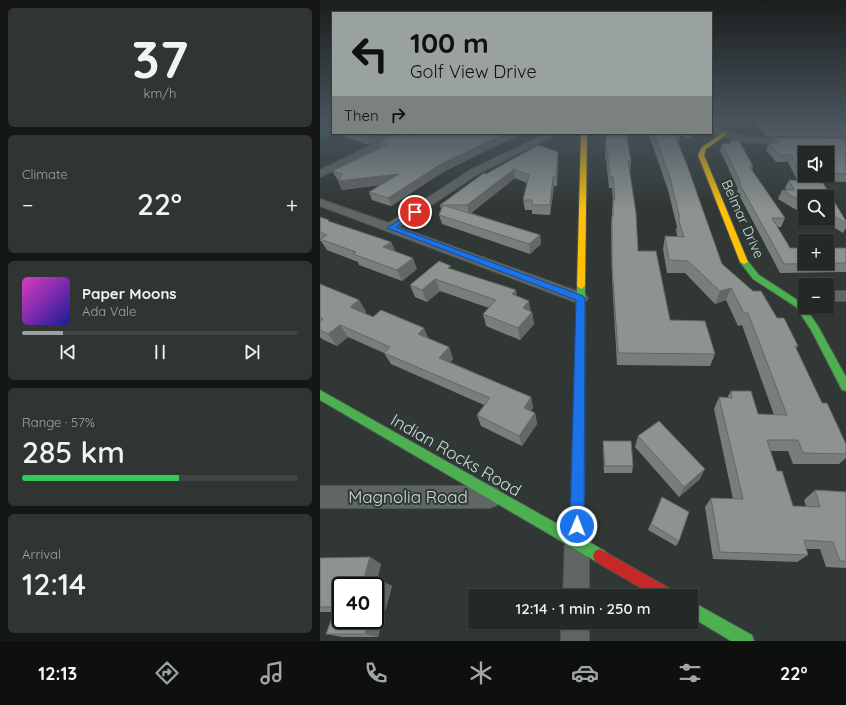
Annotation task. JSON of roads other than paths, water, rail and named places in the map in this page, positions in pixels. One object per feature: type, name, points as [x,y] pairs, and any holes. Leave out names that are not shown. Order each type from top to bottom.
[{"type":"street","points":[[320,174],[368,151]]},
{"type":"street","points":[[391,228],[474,172],[517,151]]},
{"type":"street","points":[[576,589],[584,151]]},
{"type":"street","name":"Belmar Drive","points":[[703,151],[701,155],[745,263],[756,277],[798,301]]},
{"type":"street","points":[[320,202],[580,298]]},
{"type":"street","points":[[834,296],[846,296]]},
{"type":"street","name":"Belmar Drive","points":[[808,314],[846,387]]},
{"type":"street","name":"Indian Rocks Road","points":[[320,395],[657,589]]},
{"type":"street","name":"Magnolia Road","points":[[320,498],[496,497]]},
{"type":"street","points":[[698,613],[746,641]]},
{"type":"street","points":[[575,641],[576,629]]}]
